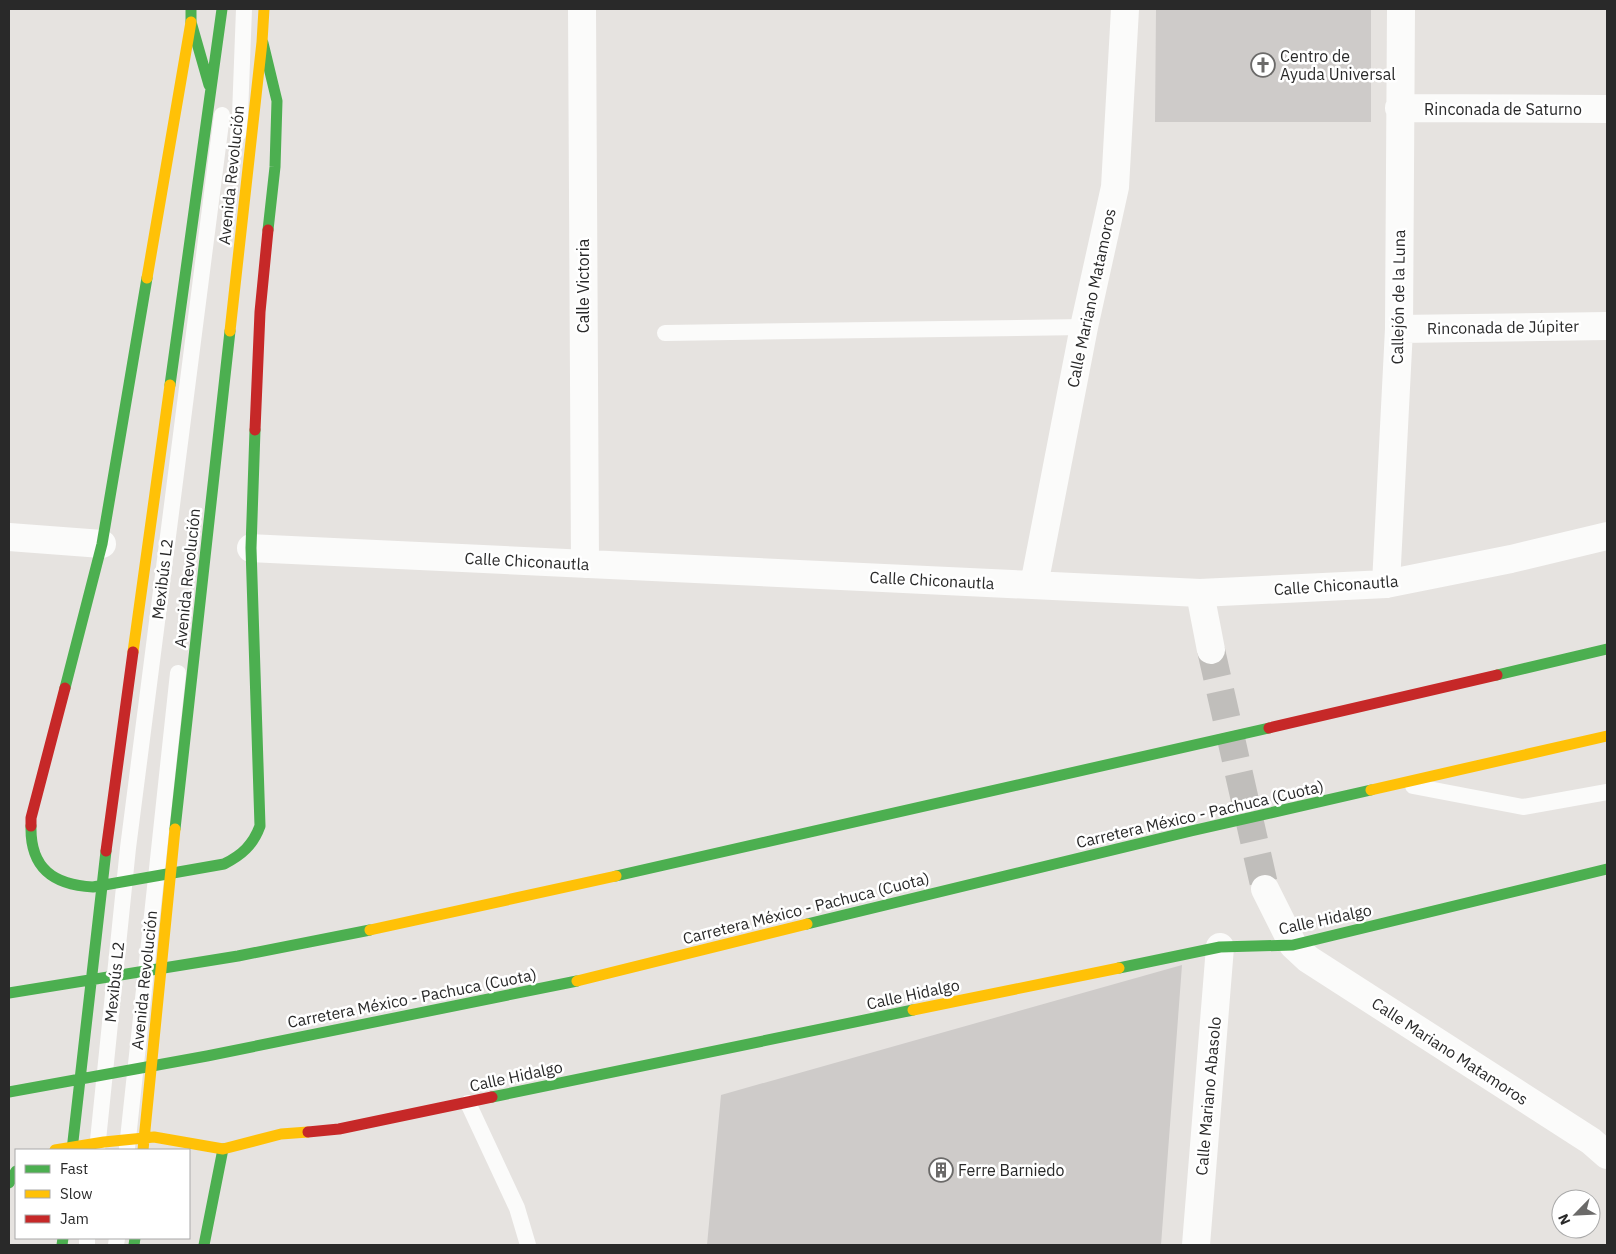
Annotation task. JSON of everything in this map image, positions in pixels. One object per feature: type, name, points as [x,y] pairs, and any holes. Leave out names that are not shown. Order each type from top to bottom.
[{"type":"main road","points":[[191,9],[191,22],[102,544],[31,818],[29,836],[33,852],[39,864],[49,875],[61,883],[77,888],[93,887],[224,864],[240,857],[251,846],[260,826],[251,548],[260,312],[275,167],[277,101],[262,42]]},
{"type":"main road","name":"Avenida Revolución","points":[[72,1149],[106,848],[223,9]]},
{"type":"main road","name":"Avenida Revolución","points":[[143,1149],[166,847],[262,42],[264,9]]},
{"type":"main road","points":[[191,22],[211,94]]},
{"type":"main road","points":[[9,994],[238,956],[428,918],[1151,755],[1607,649]]},
{"type":"main road","name":"Carretera México - Pachuca (Cuota)","points":[[9,1092],[217,1054],[559,985],[1191,831],[1607,736]]},
{"type":"main road","name":"Calle Hidalgo","points":[[223,1149],[281,1134],[340,1129],[1220,947],[1293,945],[1607,869]]},
{"type":"main road","points":[[61,1149],[154,1137],[223,1149],[204,1245]]},
{"type":"street","name":"Calle Victoria","points":[[582,9],[585,564]]},
{"type":"street","name":"Calle Mariano Matamoros","points":[[1034,585],[1084,327],[1115,187],[1125,9]]},
{"type":"street","name":"Callejón de la Luna","points":[[1386,584],[1399,329],[1401,9]]},
{"type":"street","name":"Rinconada de Saturno","points":[[1400,108],[1607,109]]},
{"type":"street","name":"Rinconada de Júpiter","points":[[1399,329],[1607,326]]},
{"type":"street","points":[[9,536],[102,544]]},
{"type":"street","name":"Calle Chiconautla","points":[[251,548],[1200,593],[1386,584],[1511,559],[1607,536]]},
{"type":"street","points":[[1200,593],[1211,650]]},
{"type":"street","points":[[1265,889],[1293,945]]},
{"type":"street","name":"Calle Mariano Matamoros","points":[[1293,945],[1316,964],[1590,1141],[1607,1155]]},
{"type":"street","name":"Calle Mariano Abasolo","points":[[1196,1245],[1220,947]]},
{"type":"lane","name":"Mexibús L2","points":[[97,1149],[128,848],[222,110],[223,9]]},
{"type":"lane","name":"Mexibús L2","points":[[126,1149],[166,847],[240,115],[244,9]]},
{"type":"lane","points":[[665,333],[1084,327]]},
{"type":"lane","points":[[1403,784],[1523,807],[1607,792]]},
{"type":"lane","points":[[468,1103],[517,1208],[528,1245]]},
{"type":"building","name":"Centro de Ayuda Universal","points":[[1156,9],[1371,9],[1371,122],[1155,122]]},
{"type":"building","name":"Ferre Barniedo","points":[[1182,965],[1161,1245],[707,1245],[721,1095]]},
{"type":"tunnel","points":[[1211,650],[1265,889]]},
{"type":"traffic: fast","points":[[191,9],[191,22],[209,85]]},
{"type":"traffic: fast","points":[[170,385],[222,9]]},
{"type":"traffic: fast","points":[[263,43],[277,101],[275,167],[268,230]]},
{"type":"traffic: fast","points":[[65,688],[102,544],[147,278]]},
{"type":"traffic: fast","points":[[175,829],[230,331]]},
{"type":"traffic: fast","points":[[31,826],[35,853],[40,864],[47,872],[67,883],[93,887],[224,864],[241,853],[254,839],[260,826],[251,548],[255,430]]},
{"type":"traffic: fast","points":[[1497,675],[1607,649]]},
{"type":"traffic: fast","points":[[616,876],[1269,728]]},
{"type":"traffic: fast","points":[[807,924],[1191,831],[1371,790]]},
{"type":"traffic: fast","points":[[72,1149],[106,851]]},
{"type":"traffic: fast","points":[[1119,968],[1220,947],[1293,945],[1607,869]]},
{"type":"traffic: fast","points":[[9,993],[238,956],[370,930]]},
{"type":"traffic: fast","points":[[9,1092],[207,1056],[577,981]]},
{"type":"traffic: fast","points":[[492,1097],[913,1010]]},
{"type":"traffic: fast","points":[[204,1245],[223,1149]]},
{"type":"traffic: fast","points":[[9,1183],[15,1173]]},
{"type":"traffic: fast","points":[[62,1245],[63,1239]]},
{"type":"traffic: fast","points":[[134,1245],[135,1239]]},
{"type":"traffic: slow","points":[[230,331],[264,9]]},
{"type":"traffic: slow","points":[[147,278],[191,22]]},
{"type":"traffic: slow","points":[[133,652],[170,385]]},
{"type":"traffic: slow","points":[[1371,790],[1607,736]]},
{"type":"traffic: slow","points":[[143,1149],[175,829]]},
{"type":"traffic: slow","points":[[370,930],[616,876]]},
{"type":"traffic: slow","points":[[577,981],[807,924]]},
{"type":"traffic: slow","points":[[913,1010],[1119,968]]},
{"type":"traffic: slow","points":[[61,1149],[154,1137],[223,1149],[281,1134],[308,1132]]},
{"type":"traffic: jam","points":[[255,430],[260,312],[268,230]]},
{"type":"traffic: jam","points":[[106,851],[133,652]]},
{"type":"traffic: jam","points":[[1269,728],[1497,675]]},
{"type":"traffic: jam","points":[[31,826],[31,818],[65,688]]},
{"type":"traffic: jam","points":[[308,1132],[339,1129],[492,1097]]},
{"type":"place","name":"Centro de Ayuda Universal","points":[[1263,65]]},
{"type":"place","name":"Ferre Barniedo","points":[[941,1170]]}]
